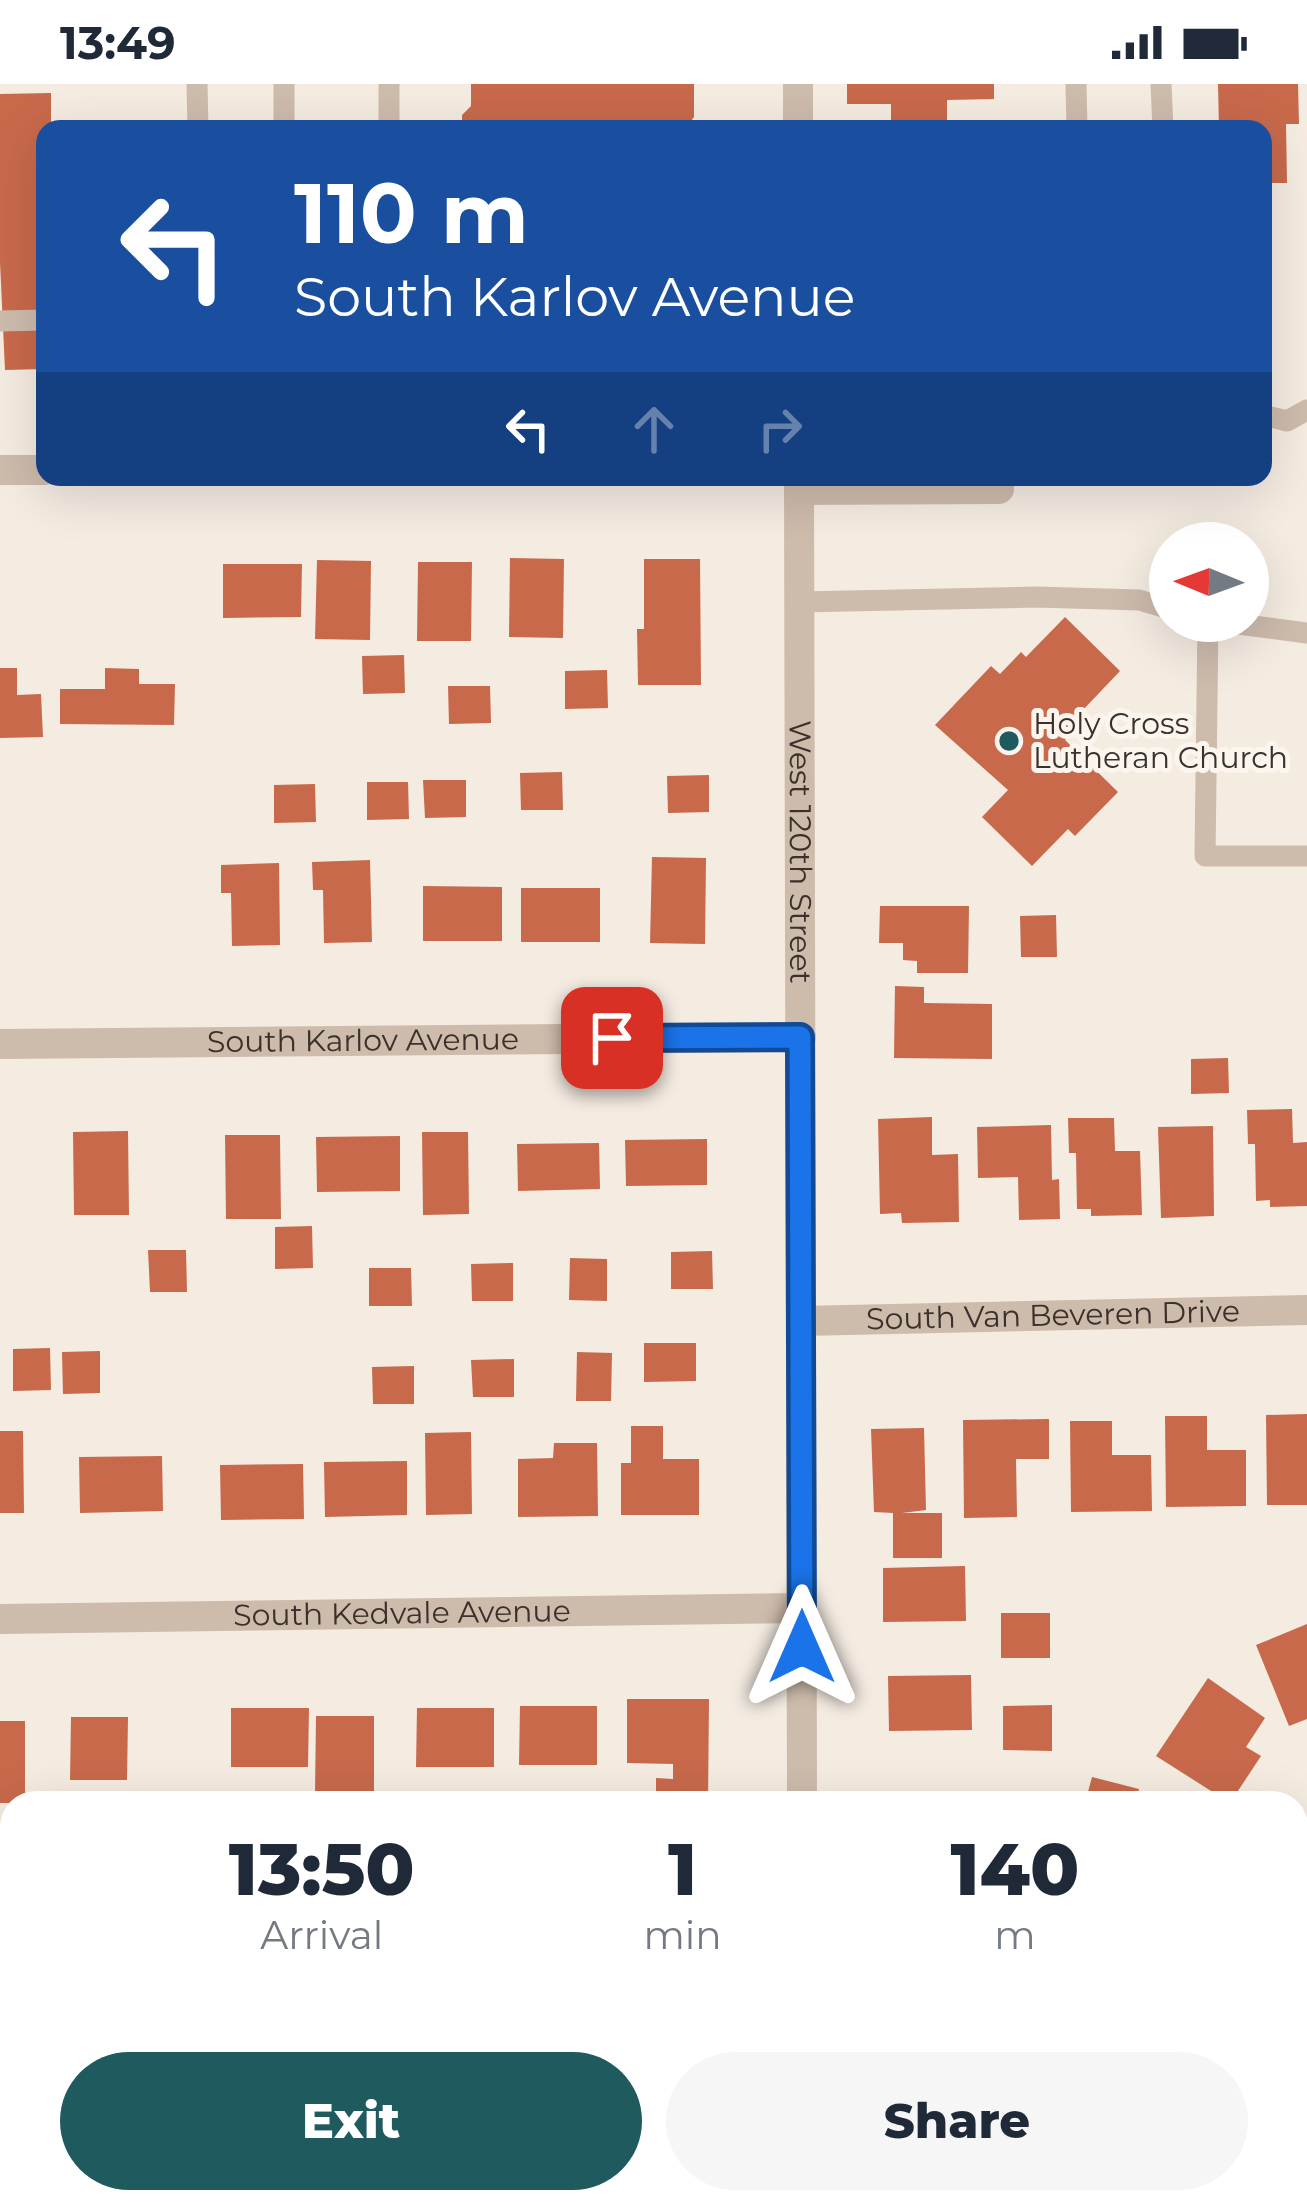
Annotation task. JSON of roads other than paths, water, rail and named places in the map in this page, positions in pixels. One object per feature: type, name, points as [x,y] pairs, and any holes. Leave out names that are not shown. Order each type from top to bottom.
[{"type":"street","points":[[798,84],[798,120]]},
{"type":"street","points":[[0,470],[36,470]]},
{"type":"street","name":"West 120th Street","points":[[799,486],[802,1791]]},
{"type":"street","points":[[899,486],[999,489]]},
{"type":"street","name":"South Karlov Avenue","points":[[0,1044],[800,1037]]},
{"type":"street","name":"South Van Beveren Drive","points":[[801,1322],[1307,1310]]},
{"type":"street","name":"South Kedvale Avenue","points":[[0,1619],[802,1608]]},
{"type":"lane","points":[[197,84],[198,120]]},
{"type":"lane","points":[[284,84],[284,120]]},
{"type":"lane","points":[[389,84],[389,120]]},
{"type":"lane","points":[[1076,84],[1077,120]]},
{"type":"lane","points":[[1162,84],[1163,120]]},
{"type":"lane","points":[[0,321],[36,320]]},
{"type":"lane","points":[[1272,418],[1288,422],[1307,410]]},
{"type":"lane","points":[[799,602],[1036,597],[1149,603]]},
{"type":"lane","points":[[1269,628],[1307,633]]},
{"type":"lane","points":[[1210,642],[1205,856],[1307,856]]},
{"type":"place","name":"Holy Cross Lutheran Church","points":[[1009,741]]}]
